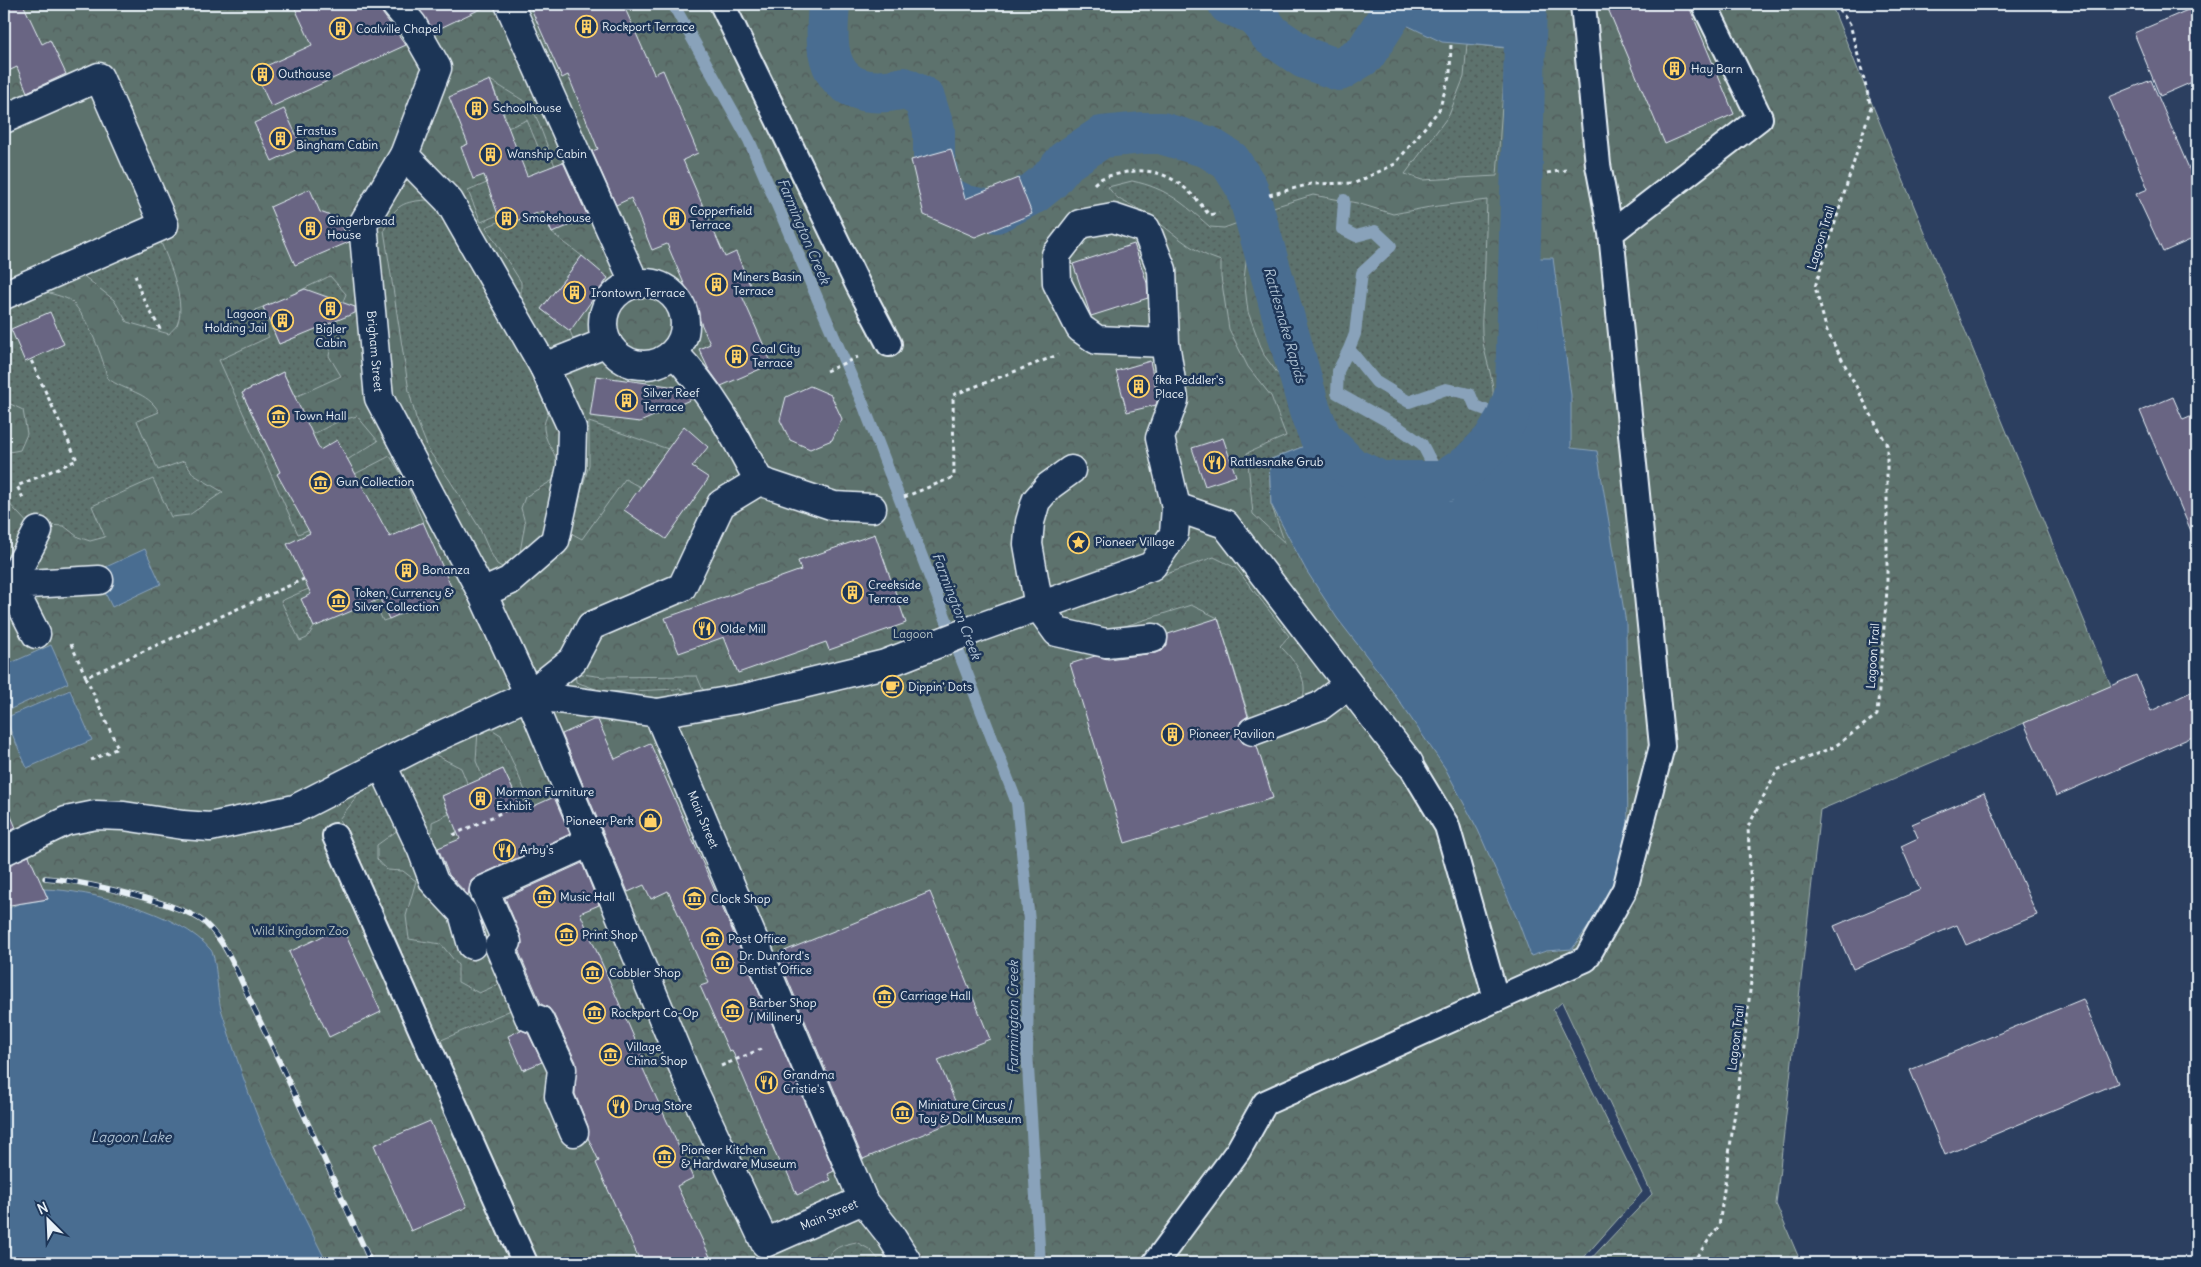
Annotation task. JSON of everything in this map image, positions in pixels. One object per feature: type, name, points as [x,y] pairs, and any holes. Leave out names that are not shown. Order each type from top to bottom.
[{"type":"street","name":"Brigham Street","points":[[395,4],[412,24],[437,68],[404,155],[363,224],[379,398],[482,593],[529,695]]},
{"type":"street","points":[[509,4],[635,284]]},
{"type":"street","points":[[4,119],[99,78],[164,225],[4,295]]},
{"type":"street","points":[[404,155],[449,201],[544,367],[572,428],[571,467],[555,541],[509,581],[482,593]]},
{"type":"street","points":[[529,695],[658,713],[745,698],[886,664],[975,629],[1152,566],[1174,534],[1176,507],[1160,438],[1174,400],[1165,343],[1162,270],[1146,229],[1113,218],[1080,224],[1056,255],[1058,283],[1080,328],[1097,340],[1165,343]]},
{"type":"street","points":[[648,283],[661,286],[672,293],[680,304],[685,316],[685,329],[674,353],[664,360],[651,365],[638,365],[626,361],[615,353],[607,342],[604,330],[607,307],[623,289],[635,284],[648,283]]},
{"type":"street","points":[[544,367],[607,342]]},
{"type":"street","points":[[674,353],[697,376],[722,412],[759,481],[834,506],[872,508]]},
{"type":"street","points":[[1071,470],[1049,486],[1036,501],[1030,522],[1028,544],[1039,607],[1057,632],[1106,643],[1153,638]]},
{"type":"street","points":[[4,851],[66,821],[96,815],[124,816],[192,826],[210,826],[244,821],[295,809],[529,695],[573,660],[591,626],[682,587],[722,504],[759,481]]},
{"type":"street","points":[[1176,507],[1225,524],[1408,763]]},
{"type":"street","points":[[6,585],[38,531]]},
{"type":"street","points":[[6,585],[99,580]]},
{"type":"street","points":[[6,585],[36,634]]},
{"type":"street","points":[[1253,730],[1320,706],[1348,685]]},
{"type":"street","name":"Main Street","points":[[529,695],[689,1081],[769,1253],[863,1200],[658,713]]},
{"type":"street","points":[[382,765],[422,850],[434,882],[463,913],[472,945]]},
{"type":"street","points":[[574,1132],[559,1096],[562,1070],[539,1020],[529,1017],[499,946],[508,942],[484,890],[590,842]]},
{"type":"street","points":[[863,1200],[889,1233],[908,1263]]},
{"type":"lane","points":[[722,4],[858,285],[889,344]]},
{"type":"lane","points":[[1155,1263],[1238,1151],[1265,1103],[1586,959],[1625,889],[1662,746],[1611,233],[1598,165],[1583,4]]},
{"type":"lane","points":[[1611,233],[1760,118],[1704,4]]},
{"type":"lane","points":[[1408,763],[1447,826],[1496,998]]},
{"type":"lane","points":[[335,836],[525,1263]]},
{"type":"path","name":"Lagoon Trail","points":[[1692,1263],[1718,1226],[1744,1047],[1754,953],[1748,827],[1777,770],[1834,747],[1877,715],[1887,590],[1887,445],[1827,331],[1816,287],[1871,107],[1850,24],[1836,4]]},
{"type":"path","points":[[1269,195],[1311,184],[1355,183],[1395,164],[1438,110],[1450,74],[1451,43]]},
{"type":"path","points":[[125,241],[141,294],[161,331]]},
{"type":"path","points":[[939,484],[954,477],[952,395],[1097,340]]},
{"type":"path","points":[[30,358],[77,460],[17,486],[38,531]]},
{"type":"path","points":[[86,677],[304,579]]},
{"type":"path","points":[[36,634],[61,623],[118,748],[92,760]]},
{"type":"path","points":[[422,850],[566,783]]},
{"type":"path","points":[[689,1081],[794,1034]]},
{"type":"green space","name":"Lagoon","points":[[4,4],[1831,4],[2111,686],[1820,810],[1776,1204],[1801,1263],[1587,1263],[1652,1194],[1562,1002],[1553,1010],[1642,1192],[1579,1263],[4,1263]]},
{"type":"green space","points":[[1467,44],[1506,48],[1497,176],[1422,180],[1405,174],[1449,115],[1464,77]]},
{"type":"green space","points":[[490,80],[532,106],[555,166],[529,176],[552,233],[582,256],[541,309],[570,331],[574,341],[546,352],[521,317],[521,282],[486,227],[501,221],[498,215],[481,222],[468,191],[503,176],[501,170],[541,154],[527,120],[488,136],[466,138],[464,135],[506,118]]},
{"type":"green space","points":[[92,89],[150,219],[4,283],[4,128]]},
{"type":"green space","points":[[1132,181],[1155,188],[1174,198],[1210,227],[1224,228],[1246,220],[1248,246],[1244,279],[1248,312],[1264,355],[1298,401],[1307,445],[1269,460],[1271,504],[1285,543],[1253,514],[1247,453],[1286,436],[1271,396],[1248,367],[1229,329],[1221,277],[1221,261],[1189,246],[1142,211],[1120,199],[1108,187]]},
{"type":"green space","points":[[1313,195],[1357,203],[1393,214],[1487,200],[1482,328],[1493,389],[1492,405],[1487,421],[1479,434],[1455,456],[1425,467],[1409,468],[1380,463],[1368,458],[1350,445],[1335,424],[1328,411],[1270,208]]},
{"type":"green space","points":[[426,200],[443,206],[548,403],[544,429],[545,436],[557,462],[558,477],[525,497],[521,508],[525,523],[518,564],[510,572],[497,564],[479,527],[429,451],[416,418],[409,391],[384,230],[391,216],[399,207],[410,202]]},
{"type":"green space","points":[[150,219],[161,242],[177,287],[180,314],[177,325],[169,334],[127,322],[114,300],[80,273]]},
{"type":"green space","points":[[330,276],[346,294],[336,319],[329,356],[341,376],[295,397],[283,372],[242,393],[272,455],[339,421],[357,416],[378,441],[347,460],[355,474],[390,456],[405,480],[423,522],[359,550],[389,619],[383,621],[362,573],[302,599],[314,627],[307,638],[300,641],[281,601],[363,565],[341,516],[298,534],[219,360],[269,337],[255,310],[263,307],[279,344],[303,334],[287,297]]},
{"type":"green space","points":[[47,292],[70,300],[78,309],[94,338],[107,378],[142,396],[154,405],[159,412],[137,421],[158,470],[184,461],[194,475],[223,492],[189,515],[171,517],[153,479],[92,506],[105,537],[90,541],[78,537],[64,526],[47,525],[32,528],[4,498],[4,453],[20,450],[27,434],[23,410],[4,401],[4,307]]},
{"type":"green space","points":[[589,422],[668,449],[640,487],[625,479],[582,539],[569,532],[589,465]]},
{"type":"green space","points":[[1214,557],[1236,568],[1289,636],[1280,646],[1296,665],[1303,679],[1304,695],[1301,703],[1251,723],[1218,618],[1191,605],[1103,633],[1079,633],[1054,614]]},
{"type":"green space","points":[[575,673],[603,677],[697,676],[703,690],[710,692],[695,694],[679,689],[604,692],[576,682]]},
{"type":"green space","points":[[488,727],[501,735],[529,800],[519,803],[503,769],[483,778],[476,761],[478,730]]},
{"type":"green space","points":[[432,753],[461,768],[468,785],[442,796],[449,814],[432,822],[432,832],[413,840],[398,830],[377,845],[377,859],[387,870],[403,871],[416,881],[406,916],[409,939],[441,944],[458,965],[458,982],[479,993],[506,981],[518,1007],[439,1041],[339,819],[371,780]]},
{"type":"green space","points":[[856,1242],[869,1249],[882,1263],[825,1263],[834,1250]]},
{"type":"water","points":[[1362,4],[1535,4],[1534,50],[1442,42]]},
{"type":"water","points":[[1533,258],[1553,258],[1571,395],[1571,448],[1597,451],[1626,623],[1628,836],[1610,897],[1572,949],[1546,951],[1531,956],[1518,921],[1478,830],[1445,768],[1382,676],[1337,618],[1306,570],[1271,504],[1269,460],[1307,445],[1335,477],[1373,495],[1409,501],[1449,496],[1490,468],[1517,431],[1528,386]]},
{"type":"water","points":[[145,549],[161,584],[112,607],[95,572]]},
{"type":"water","points":[[51,645],[68,683],[4,712],[4,666]]},
{"type":"water","points":[[70,690],[92,740],[27,768],[5,718]]},
{"type":"water","name":"Lagoon Lake","points":[[44,889],[85,894],[134,906],[179,925],[197,937],[211,950],[215,961],[220,1006],[254,1107],[266,1137],[327,1263],[4,1263],[4,910],[18,904],[48,899]]},
{"type":"building","points":[[4,4],[23,4],[42,44],[50,40],[66,74],[27,92],[17,67],[4,73]]},
{"type":"building","points":[[293,4],[380,4],[383,14],[406,45],[271,107],[255,71],[312,45]]},
{"type":"building","points":[[415,4],[491,4],[434,31]]},
{"type":"building","points":[[529,4],[623,4],[654,74],[663,70],[698,153],[683,160],[725,257],[736,252],[753,292],[742,296],[772,364],[721,386],[708,368],[699,349],[710,344],[667,244],[652,250],[631,198],[616,205],[592,151],[598,149],[568,75],[562,78]]},
{"type":"building","name":"Hay Barn","points":[[1606,4],[1688,4],[1734,114],[1665,144]]},
{"type":"building","points":[[2197,6],[2197,80],[2160,96],[2134,33]]},
{"type":"building","points":[[490,80],[527,176],[563,162],[588,217],[552,233],[543,211],[502,226],[484,175],[473,179],[461,147],[468,144],[449,97]]},
{"type":"building","points":[[2151,80],[2197,187],[2197,237],[2163,252],[2136,194],[2148,189],[2109,97]]},
{"type":"building","name":"Erastus Bingham Cabin","points":[[284,109],[302,147],[272,161],[254,123]]},
{"type":"building","points":[[951,149],[965,199],[1018,178],[1032,214],[975,237],[924,215],[911,160]]},
{"type":"building","name":"Gingerbread House","points":[[310,189],[320,212],[339,219],[349,242],[295,265],[270,207]]},
{"type":"building","points":[[1134,244],[1147,283],[1148,298],[1091,316],[1073,264]]},
{"type":"building","name":"Irontown Terrace","points":[[582,256],[608,278],[570,331],[541,309]]},
{"type":"building","points":[[305,289],[355,307],[355,313],[279,344],[263,307]]},
{"type":"building","points":[[50,312],[64,344],[25,362],[11,329]]},
{"type":"building","name":"fka Peddler's Place","points":[[1150,361],[1158,398],[1156,405],[1127,412],[1116,371]]},
{"type":"building","points":[[283,372],[320,450],[337,440],[390,537],[423,522],[453,591],[389,619],[380,599],[314,627],[301,599],[311,594],[287,544],[310,533],[277,474],[280,472],[242,393]]},
{"type":"building","name":"Silver Reef Terrace","points":[[596,376],[684,388],[692,399],[640,422],[590,416]]},
{"type":"building","points":[[810,386],[831,395],[842,419],[832,440],[810,449],[790,440],[780,420],[786,397]]},
{"type":"building","points":[[2173,397],[2183,420],[2197,414],[2197,545],[2140,411]]},
{"type":"building","points":[[684,426],[708,447],[692,467],[709,478],[666,539],[624,510]]},
{"type":"building","name":"Rattlesnake Grub","points":[[1223,438],[1236,476],[1205,486],[1192,448]]},
{"type":"building","points":[[875,534],[906,623],[829,650],[826,642],[738,673],[724,637],[679,653],[665,618],[801,570],[798,561]]},
{"type":"building","name":"Pioneer Pavilion","points":[[1218,618],[1248,716],[1241,721],[1238,736],[1243,743],[1257,746],[1273,798],[1125,843],[1070,664],[1095,656],[1108,659],[1162,651],[1167,645],[1168,634]]},
{"type":"building","points":[[2136,675],[2151,711],[2197,689],[2197,735],[2056,796],[2024,723]]},
{"type":"building","points":[[593,720],[598,720],[615,759],[650,743],[744,957],[834,1171],[828,1174],[831,1180],[797,1195],[784,1165],[781,1167],[732,1050],[729,1051],[700,986],[709,983],[668,891],[651,899],[644,885],[628,892],[562,734]]},
{"type":"building","points":[[503,769],[523,811],[554,797],[570,834],[478,876],[471,881],[468,895],[449,875],[438,848],[460,839],[442,796]]},
{"type":"building","points":[[1984,793],[2037,915],[1966,945],[1957,925],[1853,969],[1834,926],[1920,890],[1901,846],[1918,838],[1912,824]]},
{"type":"building","points":[[4,799],[16,828],[4,834]]},
{"type":"building","points":[[29,856],[48,899],[4,906],[4,866]]},
{"type":"building","points":[[582,863],[599,905],[580,913],[643,1058],[639,1060],[693,1178],[677,1186],[713,1263],[641,1263],[596,1163],[599,1161],[588,1138],[588,1126],[575,1094],[576,1062],[553,1013],[549,1008],[541,1004],[519,952],[522,944],[521,936],[505,898]]},
{"type":"building","name":"Carriage Hall","points":[[930,892],[990,1039],[938,1060],[962,1118],[863,1159],[777,954]]},
{"type":"building","points":[[342,927],[381,1012],[329,1037],[289,952]]},
{"type":"building","points":[[2083,999],[2118,1083],[1945,1155],[1910,1070]]},
{"type":"building","points":[[521,1030],[528,1033],[542,1062],[523,1070],[508,1036]]},
{"type":"building","points":[[430,1121],[467,1207],[411,1231],[374,1145]]},
{"type":"waterway","name":"Farmington Creek","points":[[673,4],[749,140],[863,404],[1017,803],[1029,921],[1027,1051],[1040,1263]]},
{"type":"waterway","name":"Rattlesnake Rapids","points":[[829,4],[828,45],[833,65],[839,75],[847,83],[867,91],[904,88],[924,98],[934,130],[934,157],[942,195],[966,206],[996,212],[1034,193],[1050,180],[1066,161],[1102,137],[1161,133],[1208,147],[1230,161],[1247,188],[1310,411],[1321,438],[1351,468],[1381,482],[1443,482],[1469,465],[1493,441],[1507,418],[1516,392],[1526,4]]},
{"type":"waterway","name":"Rattlesnake Rapids","points":[[1229,4],[1255,14],[1271,35],[1305,58],[1339,70],[1365,54],[1397,4]]},
{"type":"waterway","points":[[1344,200],[1342,229],[1356,236],[1375,231],[1391,246],[1362,273],[1355,334],[1349,349],[1376,382],[1409,402],[1446,389],[1470,394],[1475,406],[1491,412]]},
{"type":"waterway","points":[[1349,349],[1338,371],[1337,393],[1398,427],[1422,444],[1449,496]]},
{"type":"railway","points":[[45,878],[80,883],[153,900],[193,915],[205,923],[213,932],[234,964],[371,1263]]},
{"type":"place","name":"Rockport Terrace","points":[[586,27]]},
{"type":"place","name":"Coalville Chapel","points":[[340,29]]},
{"type":"place","name":"Hay Barn","points":[[1675,69]]},
{"type":"place","name":"Outhouse","points":[[262,74]]},
{"type":"place","name":"Schoolhouse","points":[[477,108]]},
{"type":"place","name":"Erastus Bingham Cabin","points":[[280,138]]},
{"type":"place","name":"Wanship Cabin","points":[[491,154]]},
{"type":"place","name":"Smokehouse","points":[[506,218]]},
{"type":"place","name":"Copperfield Terrace","points":[[674,218]]},
{"type":"place","name":"Gingerbread House","points":[[311,228]]},
{"type":"place","name":"Miners Basin Terrace","points":[[717,284]]},
{"type":"place","name":"Irontown Terrace","points":[[575,293]]},
{"type":"place","name":"Bigler Cabin","points":[[331,308]]},
{"type":"place","name":"Lagoon Holding Jail","points":[[283,321]]},
{"type":"place","name":"Coal City Terrace","points":[[736,356]]},
{"type":"place","name":"fka Peddler's Place","points":[[1139,387]]},
{"type":"place","name":"Silver Reef Terrace","points":[[627,400]]},
{"type":"place","name":"Town Hall","points":[[278,416]]},
{"type":"place","name":"Rattlesnake Grub","points":[[1214,462]]},
{"type":"place","name":"Gun Collection","points":[[320,482]]},
{"type":"place","name":"Pioneer Village","points":[[1079,542]]},
{"type":"place","name":"Bonanza","points":[[406,570]]},
{"type":"place","name":"Creekside Terrace","points":[[852,592]]},
{"type":"place","name":"Token, Currency & Silver Collection","points":[[338,600]]},
{"type":"place","name":"Olde Mill","points":[[704,629]]},
{"type":"place","name":"Dippin' Dots","points":[[892,687]]},
{"type":"place","name":"Pioneer Pavilion","points":[[1173,734]]},
{"type":"place","name":"Mormon Furniture Exhibit","points":[[480,799]]},
{"type":"place","name":"Pioneer Perk","points":[[650,821]]},
{"type":"place","name":"Arby's","points":[[504,850]]},
{"type":"place","name":"Music Hall","points":[[544,897]]},
{"type":"place","name":"Clock Shop","points":[[695,899]]},
{"type":"place","name":"Print Shop","points":[[566,935]]},
{"type":"place","name":"Post Office","points":[[712,939]]},
{"type":"place","name":"Dr. Dunford's Dentist Office","points":[[723,963]]},
{"type":"place","name":"Cobbler Shop","points":[[593,973]]},
{"type":"place","name":"Carriage Hall","points":[[884,996]]},
{"type":"place","name":"Barber Shop / Millinery","points":[[733,1010]]},
{"type":"place","name":"Rockport Co-Op","points":[[595,1013]]},
{"type":"place","name":"Village China Shop","points":[[610,1054]]},
{"type":"place","name":"Grandma Cristie's","points":[[767,1082]]},
{"type":"place","name":"Drug Store","points":[[618,1106]]},
{"type":"place","name":"Miniature Circus / Toy & Doll Museum","points":[[902,1112]]},
{"type":"place","name":"Pioneer Kitchen & Hardware Museum","points":[[665,1157]]},
{"type":"park label","name":"Wild Kingdom Zoo","points":[[300,931]]}]
